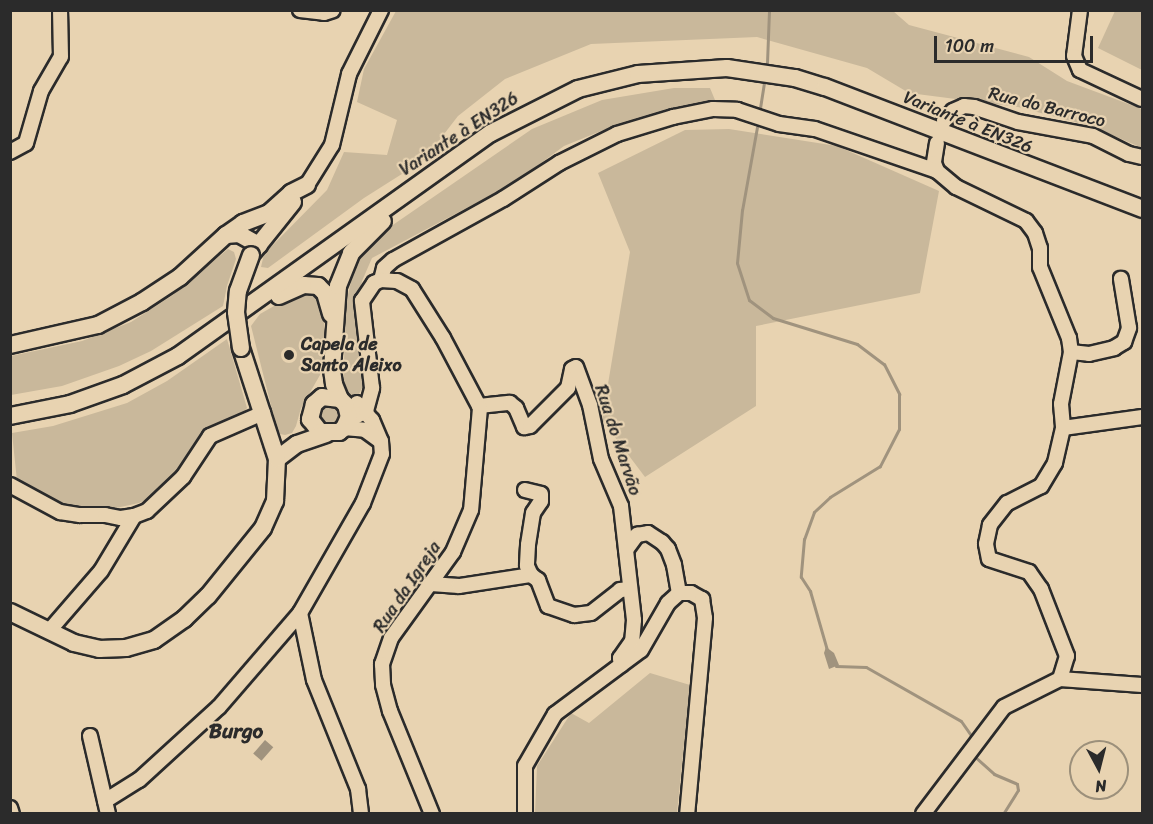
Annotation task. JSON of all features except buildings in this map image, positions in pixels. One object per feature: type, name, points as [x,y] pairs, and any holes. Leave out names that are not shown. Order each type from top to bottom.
[{"type":"main road","name":"Variante à EN326","points":[[14,415],[70,404],[123,385],[178,356],[248,309],[418,183],[491,133],[578,89],[638,74],[727,68],[795,78],[825,87],[1143,210]]},
{"type":"main road","points":[[297,444],[310,419],[311,408],[318,400],[332,369],[338,286],[351,253],[359,242],[392,214],[418,183]]},
{"type":"main road","points":[[10,345],[88,328],[106,321],[180,277],[226,235],[243,223],[270,213],[291,193],[307,185]]},
{"type":"main road","points":[[10,612],[74,643],[99,649],[126,648],[154,640],[184,619],[208,596],[270,515],[274,501],[277,459],[241,348],[236,312],[238,291],[255,250],[307,185]]},
{"type":"main road","points":[[226,235],[239,234],[255,250]]},
{"type":"main road","points":[[248,309],[296,286],[312,284],[325,293],[334,331]]},
{"type":"main road","points":[[332,369],[350,411]]},
{"type":"main road","points":[[318,400],[328,396],[350,411]]},
{"type":"main road","points":[[277,459],[297,444],[332,434],[350,411]]},
{"type":"main road","points":[[310,419],[316,429],[326,434]]},
{"type":"street","points":[[10,152],[26,143],[41,92],[61,57],[60,10]]},
{"type":"street","points":[[300,10],[324,13],[333,10]]},
{"type":"street","points":[[307,185],[332,145],[349,74],[381,10]]},
{"type":"street","name":"Rua do Barroco","points":[[1080,10],[1074,56],[1080,70],[1143,99]]},
{"type":"street","name":"Rua do Barroco","points":[[944,121],[953,111],[964,106],[974,107],[1018,122],[1093,136],[1129,154],[1143,157]]},
{"type":"street","points":[[381,280],[384,268],[393,260],[503,199],[559,163],[617,134],[673,117],[713,109],[737,110],[778,124],[815,129],[937,171],[956,186],[1026,221],[1035,233],[1040,248],[1040,267],[1069,338],[1071,352],[1061,404],[1063,428],[1055,463],[1041,486],[1006,503],[990,525],[986,544],[989,559],[1029,572],[1041,589],[1067,656],[1060,680]]},
{"type":"street","points":[[937,171],[934,163],[938,143]]},
{"type":"street","points":[[1071,352],[1089,354],[1114,348],[1124,342],[1129,328],[1121,279]]},
{"type":"street","points":[[350,411],[365,398],[372,388],[362,301],[374,283],[381,280],[397,280],[412,289],[443,338],[479,406]]},
{"type":"street","name":"Rua do Marvão","points":[[479,406],[510,403],[516,408],[524,426],[530,426],[568,388],[572,369],[576,367],[590,405],[602,459],[621,506],[634,620],[632,641],[620,658],[621,665]]},
{"type":"street","name":"Rua da Igreja","points":[[432,813],[390,711],[383,685],[382,664],[391,638],[453,552],[471,510],[479,406]]},
{"type":"street","points":[[350,411],[365,430],[381,441]]},
{"type":"street","points":[[90,736],[107,807],[219,707],[300,613],[363,503],[382,454],[381,441],[350,411]]},
{"type":"street","points":[[10,485],[60,512],[121,518],[134,516],[147,511],[183,477],[210,436],[263,412]]},
{"type":"street","points":[[1063,428],[1143,417]]},
{"type":"street","points":[[525,490],[541,494],[541,501],[533,513],[527,566],[531,575],[538,580],[548,606],[574,615],[591,613],[620,590],[629,589]]},
{"type":"street","points":[[49,631],[101,571],[134,516]]},
{"type":"street","points":[[626,550],[637,535],[648,533],[662,542],[668,549],[674,565],[679,593]]},
{"type":"street","points":[[430,584],[459,586],[531,575]]},
{"type":"street","points":[[525,813],[525,766],[555,714],[641,650],[668,603],[679,593],[691,593],[702,599],[705,618],[687,813]]},
{"type":"street","points":[[300,613],[314,681],[358,789],[361,813]]},
{"type":"street","points":[[923,813],[1004,707],[1060,680],[1143,685]]},
{"type":"street","points":[[10,808],[12,813]]},
{"type":"shaded area","points":[[396,11],[893,11],[909,25],[1029,57],[1067,81],[1142,109],[1142,148],[1094,127],[1018,107],[909,93],[867,68],[757,37],[591,44],[505,79],[458,116],[424,160],[364,198],[268,268],[261,267],[264,254],[327,190],[344,152],[387,155],[397,120],[357,102],[364,69]]},
{"type":"shaded area","points":[[1115,11],[1142,11],[1142,70],[1098,48]]},
{"type":"shaded area","points":[[674,88],[710,88],[715,100],[664,111],[611,127],[564,146],[514,183],[372,258],[362,281],[358,303],[364,384],[359,394],[350,397],[343,392],[346,303],[351,282],[356,264],[387,229],[532,129],[602,100]]},
{"type":"shaded area","points":[[729,129],[837,146],[939,191],[920,293],[756,326],[756,406],[645,477],[602,420],[630,252],[598,173],[685,130]]},
{"type":"shaded area","points":[[228,249],[234,252],[236,259],[223,306],[151,351],[119,366],[62,386],[11,395],[11,356],[82,341],[131,322],[173,295]]},
{"type":"shaded area","points":[[312,290],[320,296],[324,311],[325,354],[320,375],[301,408],[296,426],[292,433],[280,434],[251,326],[260,314],[295,294]]},
{"type":"shaded area","points":[[227,339],[247,408],[242,414],[208,430],[193,446],[177,472],[152,497],[139,503],[116,508],[71,508],[49,500],[17,481],[12,433],[53,426],[127,403],[167,381]]},
{"type":"shaded area","points":[[333,403],[342,412],[340,424],[324,428],[317,413],[321,406]]},
{"type":"shaded area","points":[[826,647],[834,653],[839,665],[829,669],[824,653]]},
{"type":"shaded area","points":[[650,673],[690,685],[677,813],[535,813],[537,766],[571,713],[589,723]]},
{"type":"shaded area","points":[[265,740],[273,747],[261,761],[253,754]]},
{"type":"waterway","points":[[767,63],[769,10]]},
{"type":"waterway","points":[[760,108],[764,82]]},
{"type":"waterway","points":[[757,127],[742,210],[737,263],[749,300],[773,318],[857,344],[884,364],[899,394],[899,429],[880,466],[830,497],[814,512],[804,539],[801,577],[810,591],[827,650]]},
{"type":"waterway","points":[[836,666],[866,667],[961,721],[972,737]]},
{"type":"waterway","points":[[973,755],[994,774],[1017,784],[1018,790],[1003,814]]},
{"type":"place","name":"Capela de Santo Aleixo","points":[[289,355]]},
{"type":"district","name":"Burgo","points":[[236,731]]}]
